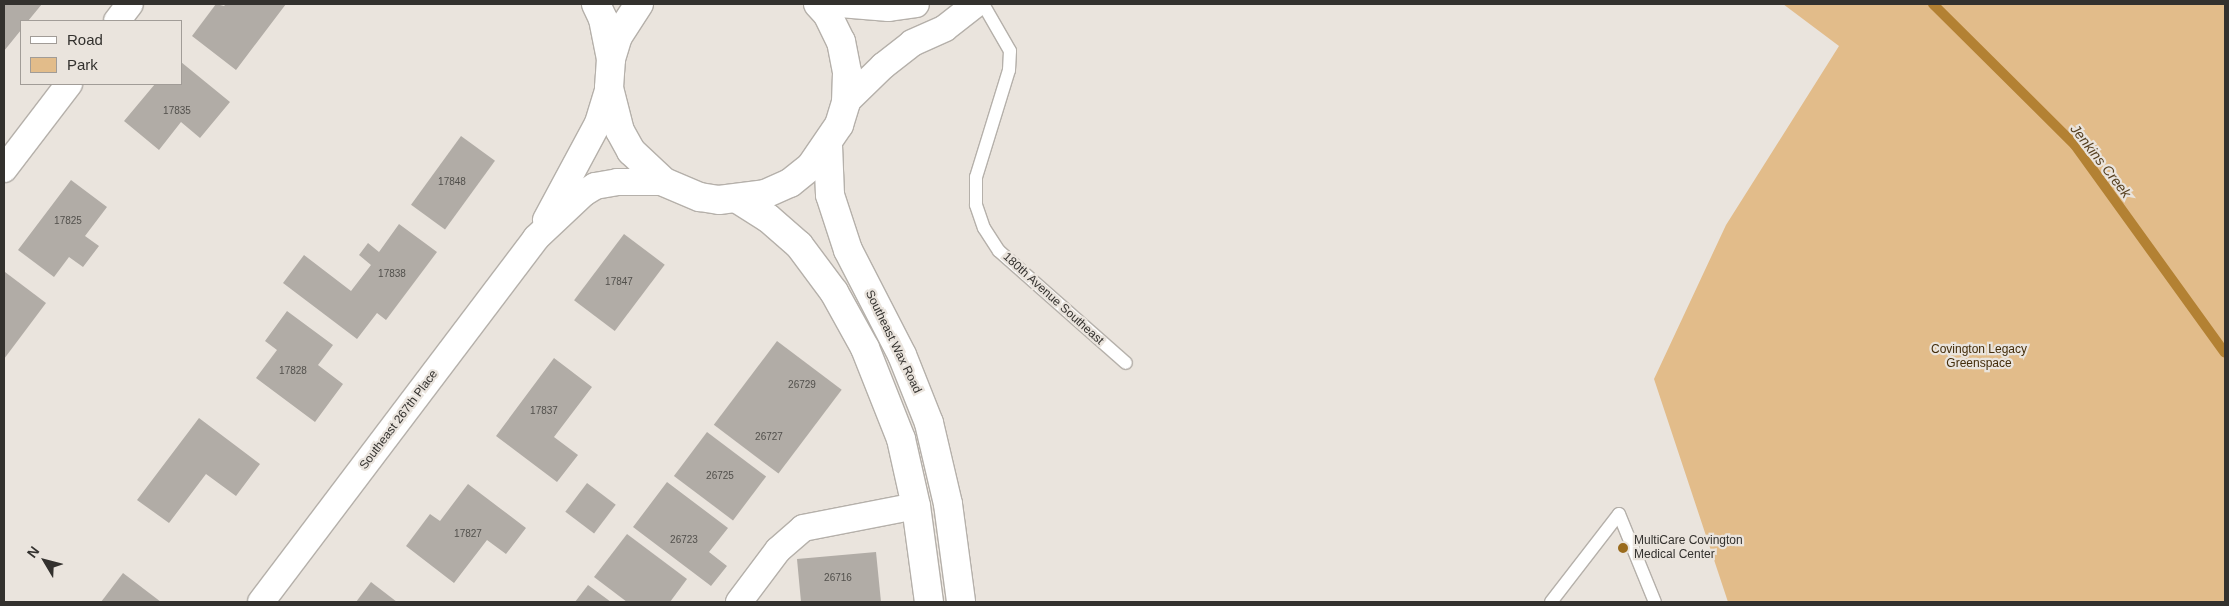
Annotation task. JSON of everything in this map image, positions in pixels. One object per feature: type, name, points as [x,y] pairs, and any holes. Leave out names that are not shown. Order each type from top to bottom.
[{"type":"street","points":[[118,20],[130,4]]},
{"type":"street","points":[[596,4],[603,19],[612,59]]},
{"type":"street","points":[[639,4],[618,36],[612,59],[609,88],[613,110],[631,151],[664,182],[700,197],[739,200],[765,194],[790,183],[811,166],[828,145],[846,102],[847,72],[841,42],[818,4]]},
{"type":"street","points":[[840,4],[889,8],[916,4]]},
{"type":"street","points":[[846,102],[883,66],[912,43],[945,28],[976,4]]},
{"type":"street","points":[[4,170],[68,85]]},
{"type":"street","name":"Southeast 267th Place","points":[[261,602],[536,238],[598,123],[609,88]]},
{"type":"street","name":"Southeast Wax Road","points":[[828,145],[830,195],[839,227],[848,250],[902,356],[929,423],[948,504],[961,602]]},
{"type":"street","name":"Southeast 267th Place","points":[[536,238],[584,193],[595,186],[617,182],[664,182]]},
{"type":"street","points":[[739,200],[783,229],[817,267],[834,292],[886,395],[901,439],[916,506],[929,602]]},
{"type":"street","points":[[739,602],[778,550],[803,528],[916,506]]},
{"type":"lane","name":"180th Avenue Southeast","points":[[983,4],[1010,51],[1008,70],[976,177],[976,205],[984,228],[999,251],[1126,363]]},
{"type":"lane","points":[[1551,602],[1619,514],[1655,602]]},
{"type":"green space","name":"Covington Legacy Greenspace","points":[[1783,4],[2225,4],[2225,602],[1728,602],[1654,379],[1726,225],[1839,46]]},
{"type":"building","points":[[4,4],[42,4],[29,20],[20,20],[20,31],[4,51]]},
{"type":"building","points":[[216,4],[224,6],[226,4],[286,4],[236,70],[192,36]]},
{"type":"building","points":[[182,63],[230,102],[200,138],[181,122],[159,150],[124,121],[154,85],[182,85]]},
{"type":"building","points":[[461,136],[495,161],[445,229],[411,205]]},
{"type":"building","points":[[71,180],[107,207],[85,236],[99,246],[83,267],[69,257],[54,277],[18,250]]},
{"type":"building","points":[[399,224],[437,252],[386,320],[377,313],[357,339],[283,283],[304,255],[351,291],[371,265],[359,255],[368,243],[379,252]]},
{"type":"building","points":[[624,234],[665,265],[615,331],[574,300]]},
{"type":"building","points":[[5,272],[46,303],[4,359],[4,274]]},
{"type":"building","points":[[287,311],[333,345],[318,365],[343,384],[315,422],[256,378],[277,350],[265,341]]},
{"type":"building","points":[[777,341],[842,390],[778,474],[714,425]]},
{"type":"building","points":[[554,358],[592,387],[554,437],[578,455],[557,482],[496,436]]},
{"type":"building","points":[[199,418],[260,464],[236,496],[206,474],[169,523],[137,500]]},
{"type":"building","points":[[707,432],[766,477],[733,520],[674,476]]},
{"type":"building","points":[[667,482],[728,528],[709,552],[727,566],[711,586],[633,527]]},
{"type":"building","points":[[587,483],[616,505],[594,533],[565,512]]},
{"type":"building","points":[[468,484],[526,528],[506,554],[487,540],[454,583],[406,546],[430,514],[440,521]]},
{"type":"building","points":[[627,534],[687,579],[670,602],[627,602],[594,577]]},
{"type":"building","points":[[876,552],[881,602],[801,602],[797,559]]},
{"type":"building","points":[[123,573],[161,602],[101,602]]},
{"type":"building","points":[[371,582],[397,602],[356,602]]},
{"type":"building","points":[[588,585],[611,602],[575,602]]},
{"type":"waterway","name":"Jenkins Creek","points":[[1933,4],[2075,145],[2225,353]]},
{"type":"place","name":"MultiCare Covington Medical Center","points":[[1623,548]]}]
